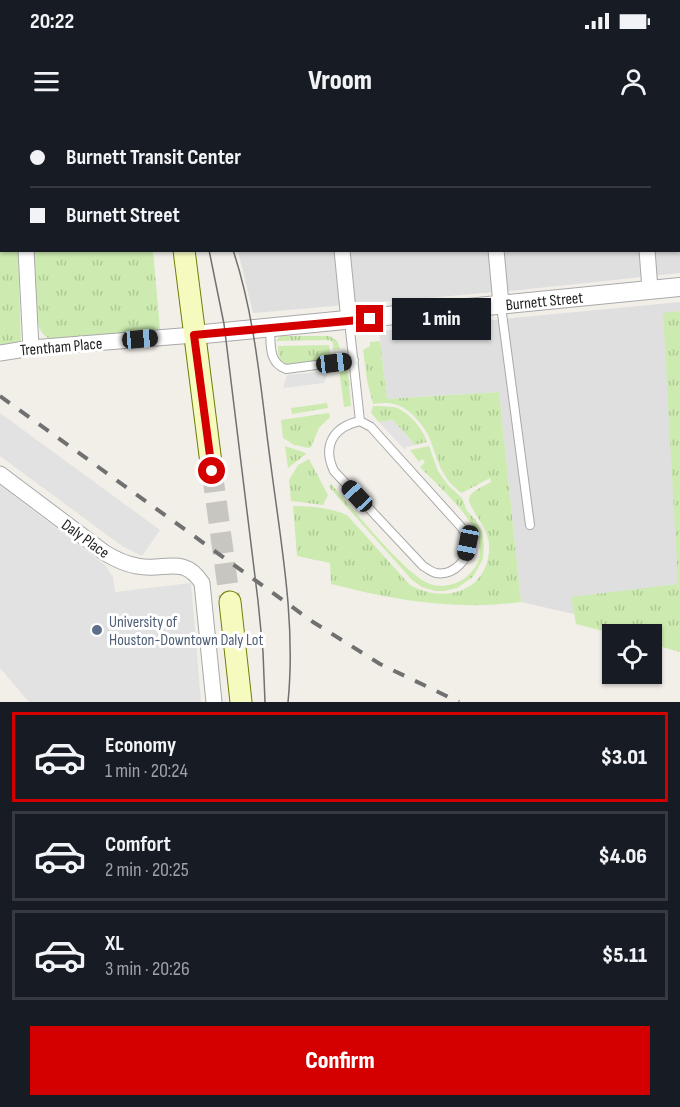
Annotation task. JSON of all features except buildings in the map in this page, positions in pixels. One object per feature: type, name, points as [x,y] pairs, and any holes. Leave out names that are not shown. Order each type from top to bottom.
[{"type":"main road","points":[[184,252],[212,471]]},
{"type":"main road","points":[[230,602],[241,702]]},
{"type":"street","points":[[26,252],[31,348]]},
{"type":"street","points":[[342,252],[349,321]]},
{"type":"street","points":[[496,252],[501,304]]},
{"type":"street","points":[[647,252],[651,289]]},
{"type":"street","name":"Burnett Street","points":[[194,335],[680,286]]},
{"type":"street","name":"Trentham Place","points":[[0,353],[31,348],[194,335]]},
{"type":"street","name":"Daly Place","points":[[0,474],[105,553],[118,560],[138,567],[185,566],[195,572],[202,583],[214,702]]},
{"type":"lane","points":[[501,304],[530,525]]},
{"type":"lane","points":[[349,321],[360,421]]},
{"type":"lane","points":[[270,327],[273,360],[277,366],[286,369],[354,360]]},
{"type":"lane","points":[[360,421],[371,427],[462,528],[468,543],[466,557],[458,568],[446,573],[434,573],[423,566],[334,471],[329,460],[329,448],[333,437],[340,428],[360,421]]},
{"type":"shaded area","points":[[238,252],[680,252],[680,273],[520,290],[253,313]]},
{"type":"shaded area","points":[[680,302],[680,642],[662,637],[662,624],[617,624],[521,602],[499,392],[387,399],[379,331]]},
{"type":"shaded area","points":[[329,371],[324,383],[283,388],[287,375]]},
{"type":"shaded area","points":[[0,413],[160,530],[142,556],[122,546],[0,456]]},
{"type":"shaded area","points":[[393,420],[415,445],[406,447],[405,450],[379,422]]},
{"type":"shaded area","name":"University of Houston-Downtown Daly Lot","points":[[0,485],[105,565],[113,577],[115,592],[191,583],[201,702],[29,702],[0,668]]},
{"type":"green space","points":[[0,252],[18,252],[21,343],[0,345]]},
{"type":"green space","points":[[34,252],[153,252],[160,329],[54,340],[41,331],[38,324]]},
{"type":"green space","points":[[680,311],[680,652],[662,647],[662,624],[602,624],[602,631],[576,624],[571,597],[678,584],[663,313]]},
{"type":"green space","points":[[280,336],[330,336],[338,342],[340,349],[333,350],[333,343],[329,340],[276,341]]},
{"type":"green space","points":[[380,341],[387,399],[499,392],[521,602],[449,604],[378,595],[331,584],[330,563],[297,556],[293,506],[307,506],[347,515],[410,585],[424,591],[438,594],[451,593],[464,589],[483,573],[488,560],[488,537],[469,498],[475,491],[491,482],[490,478],[462,493],[446,477],[429,437],[413,415],[394,404],[373,404],[363,350],[370,346],[370,342]]},
{"type":"green space","points":[[329,345],[331,359],[287,364],[279,360],[278,346]]},
{"type":"green space","points":[[344,368],[348,371],[351,406],[344,407],[339,369]]},
{"type":"green space","points":[[327,403],[328,408],[292,414],[291,408]]},
{"type":"green space","points":[[373,406],[393,407],[404,412],[419,426],[427,442],[415,445],[393,420],[379,422],[371,413]]},
{"type":"green space","points":[[329,413],[330,417],[319,428],[311,447],[294,445],[283,438],[281,420]]},
{"type":"green space","points":[[285,446],[306,453],[306,454],[288,468]]},
{"type":"green space","points":[[429,446],[438,471],[448,485],[462,498],[467,511],[475,519],[482,532],[484,545],[483,559],[473,577],[457,588],[444,591],[422,587],[412,580],[329,487],[331,484],[393,555],[420,578],[439,586],[457,582],[465,578],[477,564],[480,550],[476,534],[468,519],[420,467],[425,462],[422,459],[419,462],[410,450]]},
{"type":"green space","points":[[309,459],[328,495],[323,505],[291,501],[289,480],[298,465]]},
{"type":"tunnel","points":[[212,471],[230,602]]},
{"type":"tram line","points":[[209,252],[224,324],[258,601],[265,702]]},
{"type":"tram line","points":[[234,252],[247,303],[261,384],[283,554],[289,613],[288,702]]},
{"type":"railway","points":[[0,396],[313,622],[380,664],[459,702]]},
{"type":"place","name":"University of Houston-Downtown Daly Lot","points":[[97,630]]},
{"type":"route","points":[[212,471],[194,335],[370,319]]}]
